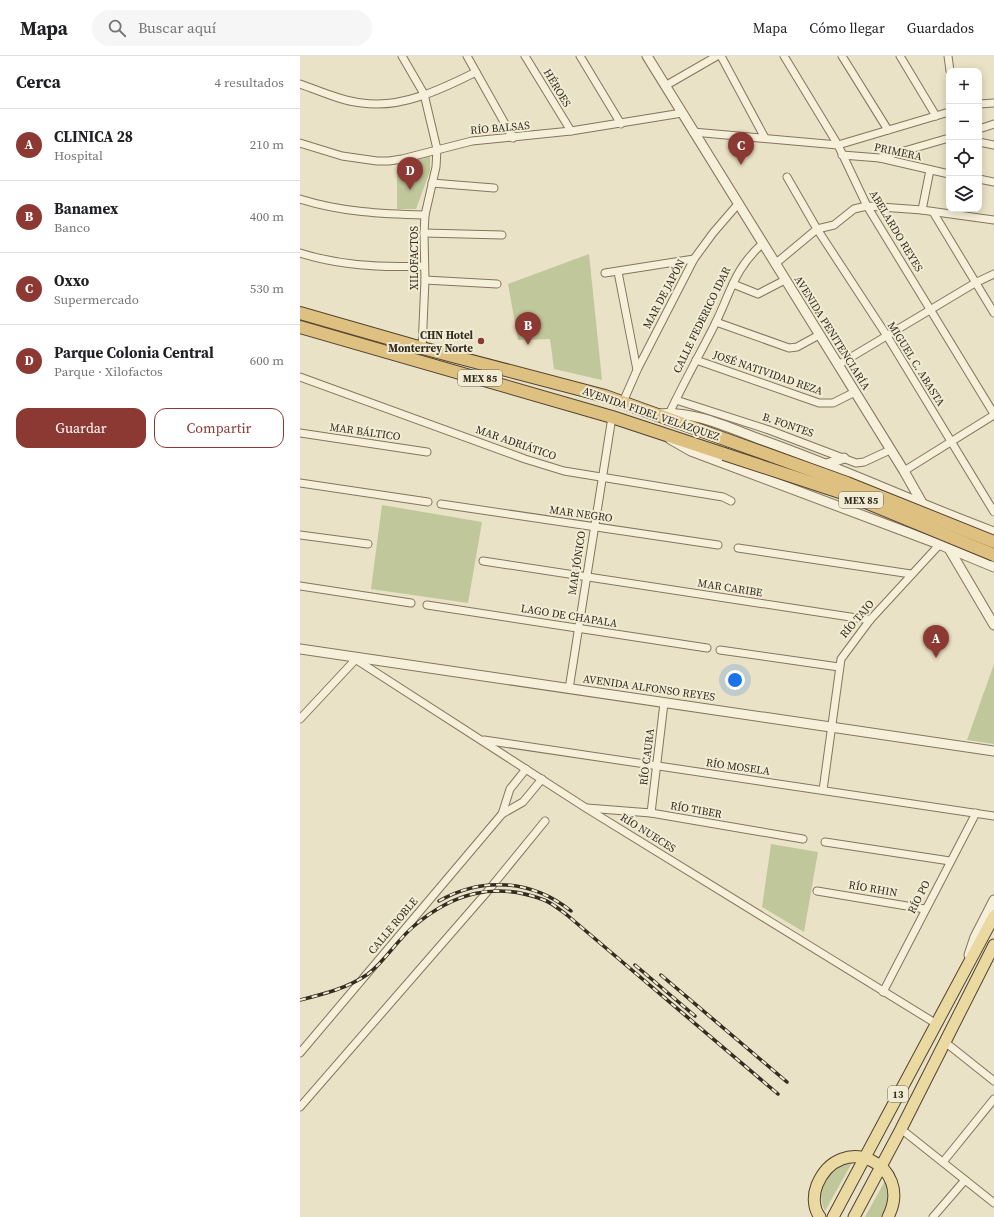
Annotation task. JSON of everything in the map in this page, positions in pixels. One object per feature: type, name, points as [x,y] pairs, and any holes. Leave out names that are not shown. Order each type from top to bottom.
[{"type":"highway","name":"AVENIDA FIDEL VELÁZQUEZ","points":[[300,313],[422,348],[562,384],[623,402],[847,483],[994,542]]},
{"type":"highway","name":"AVENIDA FIDEL VELÁZQUEZ","points":[[300,327],[612,417],[659,432],[846,494],[994,554]]},
{"type":"main road","name":"13","points":[[833,1217],[935,1023],[993,917]]},
{"type":"main road","name":"13","points":[[854,1217],[946,1042],[994,945]]},
{"type":"main road","points":[[820,1217],[817,1213],[814,1202],[815,1188],[820,1176],[829,1166],[852,1156],[864,1157],[881,1166],[889,1176],[894,1189],[894,1201],[888,1217]]},
{"type":"street","name":"XILOFACTOS","points":[[402,56],[424,94],[437,149],[436,167],[425,215],[425,280],[422,348]]},
{"type":"street","points":[[467,56],[513,138]]},
{"type":"street","name":"HÉROES","points":[[525,56],[571,131]]},
{"type":"street","points":[[580,56],[621,124]]},
{"type":"street","name":"AVENIDA PENITENCIARÍA","points":[[647,56],[904,471],[994,625]]},
{"type":"street","points":[[665,86],[717,56]]},
{"type":"street","points":[[721,56],[766,138]]},
{"type":"street","name":"ABELARDO REYES","points":[[784,56],[838,145],[867,206],[932,310],[994,414]]},
{"type":"street","points":[[842,56],[888,130]]},
{"type":"street","points":[[900,56],[936,116]]},
{"type":"street","points":[[948,56],[950,68]]},
{"type":"street","points":[[300,84],[350,101],[362,104],[377,104],[401,102],[449,85],[476,72]]},
{"type":"street","points":[[982,104],[994,103]]},
{"type":"street","name":"RÍO BALSAS","points":[[300,143],[342,156],[377,162],[402,160],[437,149],[488,138],[513,138],[571,131],[682,113]]},
{"type":"street","points":[[694,132],[838,145],[946,113]]},
{"type":"street","points":[[982,128],[994,124]]},
{"type":"street","points":[[880,158],[946,139]]},
{"type":"street","points":[[982,143],[994,145]]},
{"type":"street","name":"PRIMERA","points":[[842,155],[880,158],[946,173]]},
{"type":"street","points":[[922,210],[930,170]]},
{"type":"street","name":"MIGUEL C. ABASTA","points":[[788,177],[817,229],[887,336],[994,512]]},
{"type":"street","points":[[982,180],[994,182]]},
{"type":"street","points":[[432,184],[494,188]]},
{"type":"street","points":[[300,199],[319,205],[357,212],[425,215]]},
{"type":"street","name":"MAR DE JAPÓN","points":[[623,402],[636,370],[694,259],[712,233],[738,204]]},
{"type":"street","points":[[775,264],[817,229],[827,228],[854,210],[867,206],[922,210],[994,220]]},
{"type":"street","points":[[933,212],[994,313]]},
{"type":"street","points":[[424,233],[502,235]]},
{"type":"street","name":"CALLE FEDERICO IDAR","points":[[670,412],[716,322],[744,261],[763,243]]},
{"type":"street","points":[[300,253],[320,260],[357,266],[424,266]]},
{"type":"street","points":[[605,273],[694,259]]},
{"type":"street","points":[[618,272],[636,370]]},
{"type":"street","points":[[838,365],[975,283],[994,274]]},
{"type":"street","points":[[425,280],[497,284]]},
{"type":"street","points":[[733,284],[758,294],[785,280]]},
{"type":"street","points":[[716,322],[789,348],[797,347],[819,335]]},
{"type":"street","name":"JOSÉ NATIVIDAD REZA","points":[[696,360],[819,403],[832,403],[855,392]]},
{"type":"street","name":"MAR ADRIÁTICO","points":[[300,377],[525,459],[564,471],[723,497],[731,501]]},
{"type":"street","name":"B. FONTES","points":[[676,400],[770,430],[856,463],[862,463],[890,450]]},
{"type":"street","points":[[656,414],[670,412],[681,413],[709,420],[827,464],[923,505],[994,532]]},
{"type":"street","points":[[904,471],[994,414]]},
{"type":"street","name":"MAR JÓNICO","points":[[569,689],[601,478],[612,417]]},
{"type":"street","points":[[659,432],[691,451],[940,544],[958,553],[994,567]]},
{"type":"street","name":"MAR BÁLTICO","points":[[300,433],[427,452]]},
{"type":"street","points":[[827,464],[844,458]]},
{"type":"street","points":[[300,483],[428,502]]},
{"type":"street","points":[[902,530],[909,525],[913,516],[912,507],[904,496]]},
{"type":"street","name":"MAR NEGRO","points":[[441,504],[718,545]]},
{"type":"street","points":[[958,553],[954,546],[953,536],[956,527],[964,521]]},
{"type":"street","points":[[300,535],[368,544]]},
{"type":"street","name":"RÍO TAJO","points":[[823,790],[839,667],[844,653],[870,620],[940,544]]},
{"type":"street","points":[[738,548],[911,574]]},
{"type":"street","name":"MAR CARIBE","points":[[483,561],[870,620]]},
{"type":"street","points":[[300,586],[411,603]]},
{"type":"street","name":"LAGO DE CHAPALA","points":[[428,605],[707,648]]},
{"type":"street","name":"AVENIDA ALFONSO REYES","points":[[300,649],[994,751]]},
{"type":"street","points":[[720,650],[839,667]]},
{"type":"street","points":[[300,719],[354,658]]},
{"type":"street","name":"RÍO NUECES","points":[[354,658],[586,808],[882,992],[935,1023]]},
{"type":"street","name":"RÍO CAURA","points":[[651,813],[664,702]]},
{"type":"street","name":"RÍO MOSELA","points":[[479,740],[994,816]]},
{"type":"street","name":"CALLE ROBLE","points":[[502,814],[510,789],[526,769]]},
{"type":"street","name":"CALLE ROBLE","points":[[300,1053],[502,814],[523,802],[542,779]]},
{"type":"street","name":"RÍO TIBER","points":[[586,808],[651,813],[803,839]]},
{"type":"street","name":"RÍO PO","points":[[882,992],[976,813]]},
{"type":"street","points":[[300,1107],[487,892],[545,821]]},
{"type":"street","points":[[825,842],[950,861]]},
{"type":"street","name":"RÍO RHIN","points":[[817,891],[925,909]]},
{"type":"street","points":[[964,972],[975,937],[994,900]]},
{"type":"street","points":[[977,979],[994,956]]},
{"type":"street","points":[[946,1042],[994,1080]]},
{"type":"street","points":[[943,1162],[994,1099]]},
{"type":"street","points":[[901,1129],[994,1203]]},
{"type":"street","points":[[933,1217],[965,1180]]},
{"type":"green space","points":[[430,156],[430,171],[416,209],[397,209],[397,163]]},
{"type":"green space","points":[[589,254],[602,380],[554,369],[550,339],[518,340],[508,284]]},
{"type":"green space","points":[[382,505],[482,522],[468,603],[371,589]]},
{"type":"green space","points":[[994,664],[994,744],[967,740]]},
{"type":"green space","points":[[771,844],[818,852],[804,932],[762,907]]},
{"type":"green space","points":[[853,1161],[825,1211],[821,1194],[826,1179],[837,1168]]},
{"type":"green space","points":[[886,1179],[888,1188],[888,1203],[885,1213],[882,1217],[865,1217]]},
{"type":"railway","points":[[439,901],[456,893],[473,888],[490,885],[507,885],[540,893],[571,911]]},
{"type":"railway","points":[[300,1000],[344,987],[368,974],[414,926],[444,905],[459,898],[492,891],[508,891],[526,894],[547,901],[567,915],[778,1094]]},
{"type":"railway","points":[[635,965],[695,1016]]},
{"type":"railway","points":[[661,975],[787,1082]]},
{"type":"place","name":"Oxxo","points":[[741,165]]},
{"type":"place","name":"Parque Colonia Central","points":[[410,190]]},
{"type":"place","name":"CHN Hotel Monterrey Norte","points":[[481,341]]},
{"type":"place","name":"Banamex","points":[[528,345]]},
{"type":"place","name":"CLINICA 28","points":[[936,658]]}]
